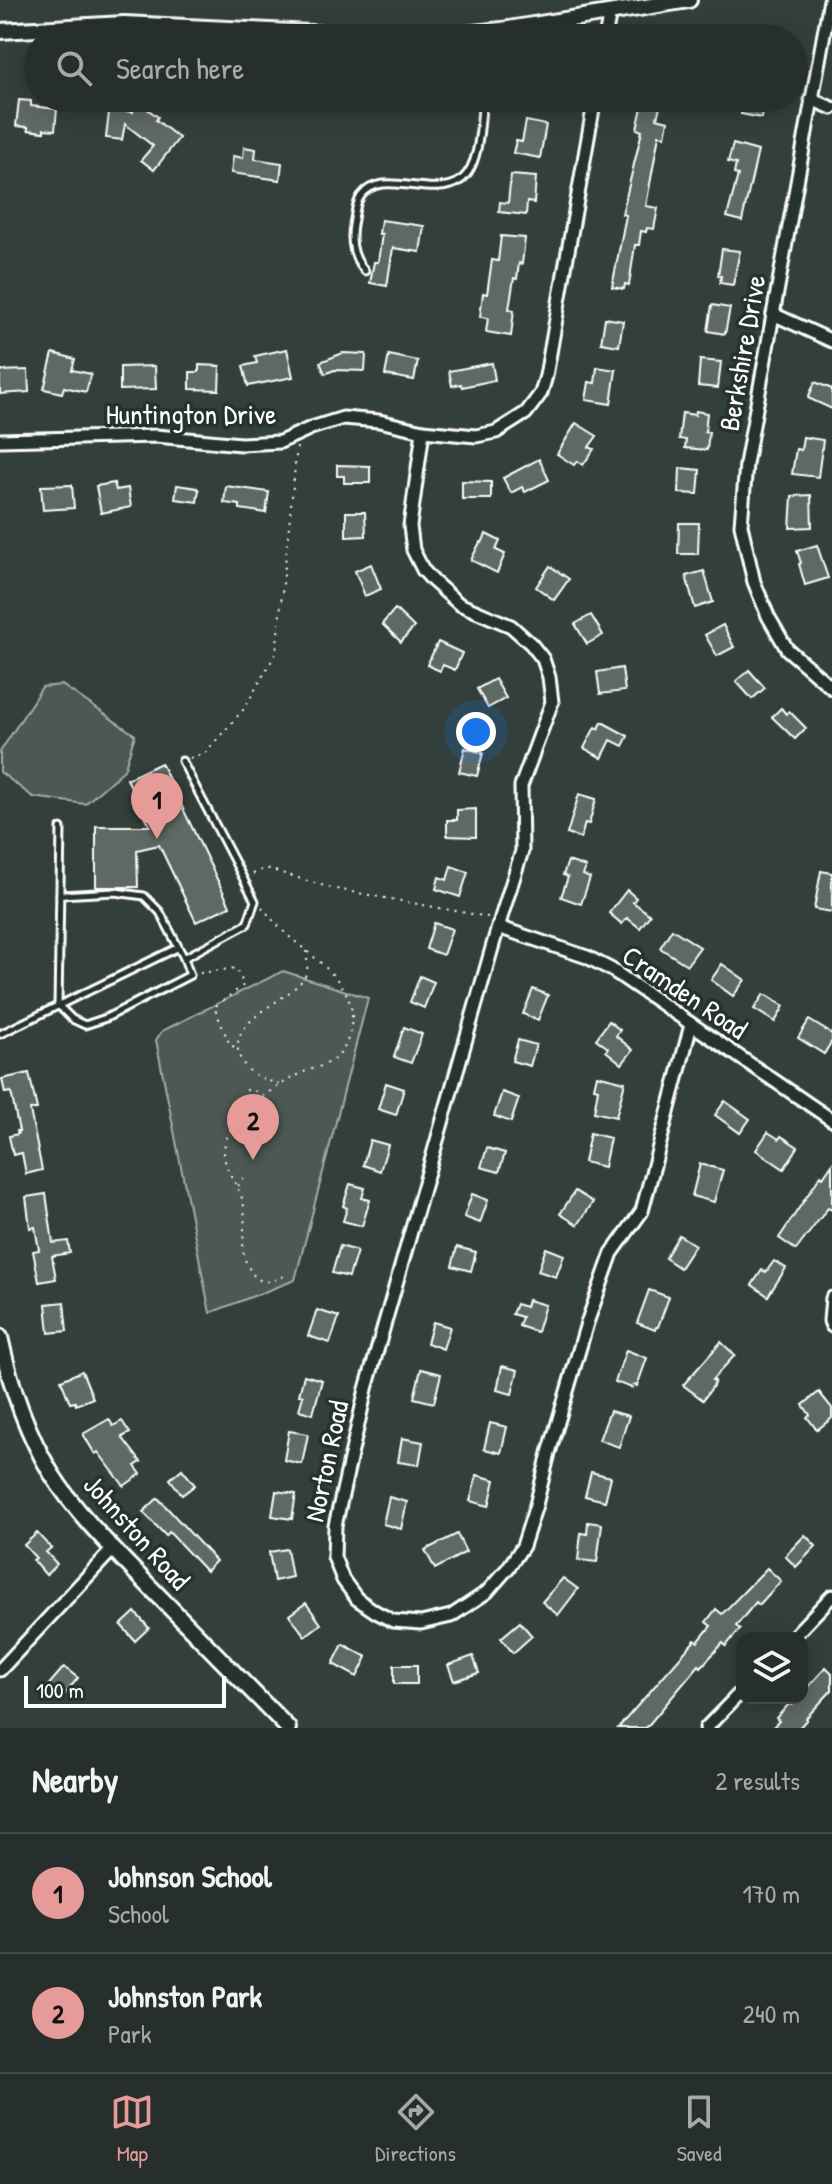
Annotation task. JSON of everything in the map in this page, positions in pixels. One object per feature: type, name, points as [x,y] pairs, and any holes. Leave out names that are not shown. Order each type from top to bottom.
[{"type":"street","points":[[547,24],[689,0]]},
{"type":"street","name":"Berkshire Drive","points":[[830,0],[746,464],[741,525],[754,582],[768,616],[787,649],[832,688]]},
{"type":"street","points":[[608,24],[610,12]]},
{"type":"street","points":[[0,31],[24,30]]},
{"type":"street","points":[[811,99],[832,108]]},
{"type":"street","name":"Huntington Drive","points":[[0,440],[156,436],[241,444],[280,442],[343,418],[476,436],[496,432],[526,413],[541,393],[593,112]]},
{"type":"street","points":[[773,314],[832,341]]},
{"type":"street","name":"Norton Road","points":[[423,431],[410,526],[413,550],[423,570],[459,604],[511,626],[543,659],[552,702],[521,786],[522,851],[366,1389],[335,1526],[334,1557],[343,1580],[357,1599],[393,1621],[421,1623],[451,1616],[487,1592],[523,1546],[592,1309],[612,1253],[642,1211],[691,1025]]},
{"type":"street","name":"Cramden Road","points":[[499,923],[587,957],[612,970],[832,1120]]},
{"type":"street","points":[[832,1298],[832,1326]]},
{"type":"street","name":"Johnston Road","points":[[0,1337],[3,1369],[36,1445],[68,1498],[113,1549],[288,1728]]},
{"type":"street","points":[[0,1670],[113,1549]]},
{"type":"street","points":[[798,1632],[832,1596]]},
{"type":"street","points":[[706,1728],[736,1697]]},
{"type":"lane","points":[[365,271],[353,251],[351,237],[360,196],[369,189],[386,184],[435,189],[450,186],[461,179],[474,160],[481,112]]},
{"type":"lane","points":[[182,761],[255,901],[247,924],[184,958]]},
{"type":"lane","points":[[60,895],[115,892],[144,896],[160,912],[190,975],[106,1018],[85,1025],[72,1019],[58,1005],[61,828]]},
{"type":"lane","points":[[0,1034],[177,948]]},
{"type":"path","points":[[182,761],[205,753],[244,709],[276,653],[298,434]]},
{"type":"path","points":[[243,879],[265,868],[331,888],[499,923]]},
{"type":"path","points":[[255,901],[290,938],[334,976],[346,996],[352,1015],[349,1035],[336,1058],[279,1084],[263,1095],[234,1125],[226,1140],[224,1153],[244,1203],[243,1255],[252,1276],[261,1282],[275,1281],[289,1274]]},
{"type":"path","points":[[279,1084],[260,1078],[249,1070],[241,1061],[237,1048],[240,1036],[257,1015],[298,984],[306,974],[306,950]]},
{"type":"path","points":[[190,975],[236,968],[244,985],[214,1007],[230,1045],[237,1048]]},
{"type":"path","points":[[246,1090],[263,1095]]},
{"type":"path","points":[[237,1187],[246,1174]]},
{"type":"shaded area","points":[[62,685],[135,735],[124,770],[85,804],[33,797],[0,772],[0,752],[42,687]]},
{"type":"shaded area","points":[[283,971],[368,998],[295,1280],[210,1313],[156,1040],[162,1031]]},
{"type":"building","points":[[19,100],[24,100],[24,112],[57,112],[55,130],[44,129],[44,132],[16,126]]},
{"type":"building","points":[[109,112],[151,112],[158,117],[156,120],[179,138],[154,170],[141,160],[153,146],[125,124],[122,140],[106,138]]},
{"type":"building","points":[[641,112],[659,112],[657,118],[668,121],[665,136],[659,135],[646,206],[658,208],[654,229],[641,231],[639,245],[635,245],[629,285],[625,284],[624,289],[612,287],[626,215],[622,214],[642,131],[637,129]]},
{"type":"building","points":[[741,112],[762,112],[761,118]]},
{"type":"building","points":[[526,121],[546,125],[540,158],[513,153],[516,141],[522,142]]},
{"type":"building","points":[[733,144],[758,151],[742,221],[727,217],[738,175],[734,174],[736,164],[728,162]]},
{"type":"building","points":[[244,147],[256,149],[255,159],[282,163],[280,180],[231,173],[233,156],[243,158]]},
{"type":"building","points":[[511,175],[536,177],[534,203],[527,202],[526,215],[499,212],[500,202],[508,203]]},
{"type":"building","points":[[381,220],[424,226],[420,252],[393,248],[387,286],[370,283],[374,262],[378,262]]},
{"type":"building","points":[[501,236],[525,238],[522,264],[519,263],[517,279],[514,278],[509,309],[514,310],[511,336],[486,332],[488,318],[480,317],[492,260],[498,261]]},
{"type":"building","points":[[722,249],[740,251],[733,285],[720,283],[721,276],[718,276]]},
{"type":"building","points":[[712,305],[730,308],[725,334],[708,331]]},
{"type":"building","points":[[605,318],[623,321],[619,346],[601,343]]},
{"type":"building","points":[[287,349],[293,377],[248,386],[243,366],[257,363],[255,356]]},
{"type":"building","points":[[53,353],[75,359],[72,370],[91,374],[86,392],[64,387],[62,393],[44,389]]},
{"type":"building","points":[[343,353],[366,354],[365,371],[334,370],[325,374],[320,362]]},
{"type":"building","points":[[389,355],[418,361],[414,380],[385,375]]},
{"type":"building","points":[[700,360],[721,362],[718,388],[698,386]]},
{"type":"building","points":[[492,363],[495,380],[452,386],[449,371]]},
{"type":"building","points":[[199,365],[220,366],[219,390],[190,389],[190,372],[199,372]]},
{"type":"building","points":[[155,366],[156,389],[120,390],[120,367]]},
{"type":"building","points":[[597,367],[616,370],[611,404],[586,400],[589,382],[595,383]]},
{"type":"building","points":[[28,370],[29,392],[0,394],[0,371]]},
{"type":"building","points":[[815,382],[832,389],[832,409],[808,398]]},
{"type":"building","points":[[696,411],[707,413],[707,450],[685,448],[686,440],[679,439],[682,413],[695,415]]},
{"type":"building","points":[[576,423],[597,436],[589,447],[594,449],[583,465],[577,461],[574,465],[557,454]]},
{"type":"building","points":[[803,437],[823,440],[818,477],[792,474],[796,449],[801,450]]},
{"type":"building","points":[[539,459],[549,480],[525,492],[522,487],[511,493],[503,478]]},
{"type":"building","points":[[337,465],[370,466],[370,483],[344,483],[344,476],[337,476]]},
{"type":"building","points":[[680,468],[700,470],[698,494],[679,493]]},
{"type":"building","points":[[462,481],[491,482],[491,499],[462,499]]},
{"type":"building","points":[[114,483],[116,490],[128,488],[131,507],[101,513],[96,486]]},
{"type":"building","points":[[72,485],[74,508],[43,510],[41,486]]},
{"type":"building","points":[[177,485],[197,488],[197,502],[175,499]]},
{"type":"building","points":[[226,486],[269,492],[266,513],[224,503]]},
{"type":"building","points":[[811,495],[812,527],[790,528],[792,496]]},
{"type":"building","points":[[346,512],[365,512],[366,536],[346,537]]},
{"type":"building","points":[[679,523],[699,523],[698,554],[678,554]]},
{"type":"building","points":[[486,534],[500,541],[496,550],[505,554],[497,573],[471,560]]},
{"type":"building","points":[[817,545],[828,578],[805,585],[797,551]]},
{"type":"building","points":[[371,564],[381,589],[365,596],[355,571]]},
{"type":"building","points":[[550,566],[569,579],[554,600],[536,587]]},
{"type":"building","points":[[704,571],[713,602],[695,608],[686,576]]},
{"type":"building","points":[[395,609],[414,627],[401,642],[382,624]]},
{"type":"building","points":[[591,615],[603,635],[587,644],[575,624]]},
{"type":"building","points":[[723,625],[734,647],[717,656],[705,635]]},
{"type":"building","points":[[438,642],[462,653],[455,670],[443,665],[440,671],[427,665]]},
{"type":"building","points":[[622,668],[625,691],[600,694],[597,672]]},
{"type":"building","points":[[749,670],[765,688],[752,699],[736,681]]},
{"type":"building","points":[[495,679],[506,698],[488,708],[477,689]]},
{"type":"building","points":[[781,708],[786,714],[789,711],[806,728],[795,739],[772,717]]},
{"type":"building","points":[[602,722],[628,736],[623,746],[611,740],[602,758],[584,748],[595,727],[599,729]]},
{"type":"building","points":[[465,748],[483,753],[477,776],[459,772]]},
{"type":"building","points":[[161,763],[230,906],[196,922],[159,845],[137,850],[138,887],[96,887],[96,826],[150,826],[127,779]]},
{"type":"building","points":[[579,794],[596,799],[589,824],[585,823],[581,838],[567,834]]},
{"type":"building","points":[[476,809],[476,837],[447,836],[447,820],[457,820],[457,810]]},
{"type":"building","points":[[568,861],[586,867],[583,875],[590,878],[581,904],[561,897],[568,877],[563,875]]},
{"type":"building","points":[[451,866],[468,872],[460,897],[436,889],[439,877],[447,880]]},
{"type":"building","points":[[821,871],[832,873],[832,912],[814,909]]},
{"type":"building","points":[[627,890],[636,898],[633,902],[650,915],[640,928],[627,918],[622,924],[609,913]]},
{"type":"building","points":[[434,923],[452,929],[443,955],[426,949]]},
{"type":"building","points":[[672,929],[700,947],[687,965],[660,948]]},
{"type":"building","points":[[722,964],[745,980],[733,996],[711,980]]},
{"type":"building","points":[[420,976],[434,982],[424,1008],[410,1002]]},
{"type":"building","points":[[533,989],[548,995],[538,1020],[523,1014]]},
{"type":"building","points":[[764,994],[784,1006],[775,1022],[754,1009]]},
{"type":"building","points":[[809,1020],[832,1034],[832,1041],[824,1054],[798,1038]]},
{"type":"building","points":[[609,1021],[620,1030],[616,1036],[633,1050],[622,1064],[596,1039]]},
{"type":"building","points":[[404,1027],[422,1034],[411,1063],[394,1057]]},
{"type":"building","points":[[518,1040],[536,1045],[530,1066],[512,1061]]},
{"type":"building","points":[[29,1073],[37,1109],[30,1110],[42,1170],[26,1174],[22,1153],[13,1155],[9,1136],[19,1131],[11,1092],[5,1093],[2,1079]]},
{"type":"building","points":[[597,1075],[625,1082],[616,1117],[594,1112]]},
{"type":"building","points":[[386,1083],[404,1089],[396,1115],[378,1109]]},
{"type":"building","points":[[502,1092],[519,1098],[511,1122],[494,1116]]},
{"type":"building","points":[[725,1101],[750,1119],[740,1133],[715,1115]]},
{"type":"building","points":[[768,1132],[798,1147],[784,1169],[756,1150]]},
{"type":"building","points":[[590,1133],[610,1138],[604,1167],[584,1162]]},
{"type":"building","points":[[370,1140],[388,1145],[380,1171],[363,1165]]},
{"type":"building","points":[[487,1148],[505,1153],[499,1172],[481,1167]]},
{"type":"building","points":[[700,1164],[723,1170],[714,1202],[692,1196]]},
{"type":"building","points":[[832,1164],[832,1210],[828,1208],[796,1250],[779,1238],[821,1175],[823,1177]]},
{"type":"building","points":[[350,1184],[365,1188],[362,1198],[370,1200],[362,1226],[343,1221],[347,1208],[343,1206]]},
{"type":"building","points":[[575,1191],[593,1202],[578,1225],[560,1214]]},
{"type":"building","points":[[46,1194],[53,1243],[68,1241],[70,1253],[52,1256],[56,1279],[39,1282],[33,1251],[39,1250],[35,1227],[30,1228],[26,1197]]},
{"type":"building","points":[[472,1194],[488,1200],[480,1223],[464,1217]]},
{"type":"building","points":[[679,1235],[695,1245],[680,1268],[665,1258]]},
{"type":"building","points":[[340,1246],[357,1251],[349,1277],[332,1273]]},
{"type":"building","points":[[457,1247],[476,1252],[471,1271],[452,1266]]},
{"type":"building","points":[[546,1248],[564,1255],[556,1277],[538,1271]]},
{"type":"building","points":[[774,1261],[786,1268],[768,1296],[752,1285],[762,1270],[766,1272]]},
{"type":"building","points":[[649,1290],[669,1297],[655,1330],[637,1323]]},
{"type":"building","points":[[528,1300],[545,1305],[537,1332],[519,1326],[522,1317],[512,1314],[516,1304],[526,1307]]},
{"type":"building","points":[[64,1302],[67,1331],[49,1333],[46,1304]]},
{"type":"building","points":[[317,1310],[339,1317],[330,1343],[308,1336]]},
{"type":"building","points":[[433,1322],[450,1327],[443,1349],[427,1343]]},
{"type":"building","points":[[721,1342],[735,1355],[712,1380],[715,1381],[713,1386],[703,1400],[683,1385]]},
{"type":"building","points":[[626,1350],[647,1358],[637,1386],[633,1385],[632,1388],[615,1382]]},
{"type":"building","points":[[502,1366],[518,1370],[512,1394],[497,1390]]},
{"type":"building","points":[[421,1369],[441,1374],[434,1403],[414,1398]]},
{"type":"building","points":[[82,1371],[93,1398],[76,1405],[75,1402],[70,1403],[61,1380]]},
{"type":"building","points":[[304,1375],[322,1380],[313,1414],[299,1410]]},
{"type":"building","points":[[819,1392],[832,1408],[832,1418],[817,1430],[803,1405]]},
{"type":"building","points":[[610,1411],[629,1416],[619,1447],[599,1440]]},
{"type":"building","points":[[109,1419],[113,1426],[122,1421],[130,1433],[122,1437],[141,1462],[135,1466],[141,1474],[124,1486],[98,1452],[95,1454],[83,1434]]},
{"type":"building","points":[[490,1423],[507,1427],[501,1453],[484,1449]]},
{"type":"building","points":[[289,1431],[308,1434],[302,1464],[284,1460]]},
{"type":"building","points":[[402,1438],[423,1442],[419,1465],[398,1462]]},
{"type":"building","points":[[182,1469],[195,1485],[182,1495],[170,1479]]},
{"type":"building","points":[[591,1472],[611,1477],[605,1501],[585,1496]]},
{"type":"building","points":[[477,1475],[495,1480],[489,1506],[470,1501]]},
{"type":"building","points":[[276,1491],[296,1494],[292,1519],[272,1516]]},
{"type":"building","points":[[389,1497],[407,1502],[401,1529],[383,1524]]},
{"type":"building","points":[[158,1498],[216,1561],[206,1571],[169,1532],[166,1536],[143,1512]]},
{"type":"building","points":[[588,1522],[602,1524],[597,1562],[578,1560],[581,1533],[587,1534]]},
{"type":"building","points":[[37,1533],[51,1548],[46,1552],[57,1564],[46,1575],[24,1545]]},
{"type":"building","points":[[457,1534],[466,1552],[435,1569],[425,1550]]},
{"type":"building","points":[[805,1535],[816,1546],[796,1567],[785,1556]]},
{"type":"building","points":[[287,1549],[292,1577],[274,1581],[269,1552]]},
{"type":"building","points":[[767,1568],[781,1581],[759,1605],[756,1602],[736,1626],[740,1629],[726,1646],[723,1643],[701,1667],[699,1665],[646,1728],[618,1728],[695,1640],[698,1642],[711,1626],[706,1622],[716,1609],[722,1614]]},
{"type":"building","points":[[563,1578],[578,1589],[558,1615],[542,1602]]},
{"type":"building","points":[[306,1603],[321,1624],[305,1636],[289,1615]]},
{"type":"building","points":[[135,1612],[149,1628],[135,1641],[121,1625]]},
{"type":"building","points":[[520,1622],[532,1636],[513,1653],[501,1638]]},
{"type":"building","points":[[343,1644],[367,1657],[357,1677],[333,1664]]},
{"type":"building","points":[[473,1656],[479,1673],[454,1681],[448,1665]]},
{"type":"building","points":[[394,1665],[417,1665],[417,1684],[394,1684]]},
{"type":"building","points":[[64,1667],[78,1678],[60,1700],[45,1689]]},
{"type":"building","points":[[826,1667],[832,1673],[832,1690],[799,1728],[772,1728],[779,1721],[776,1718],[789,1704],[808,1704],[808,1687]]},
{"type":"place","name":"Johnson School","points":[[157,839]]},
{"type":"place","name":"Johnston Park","points":[[253,1160]]}]
